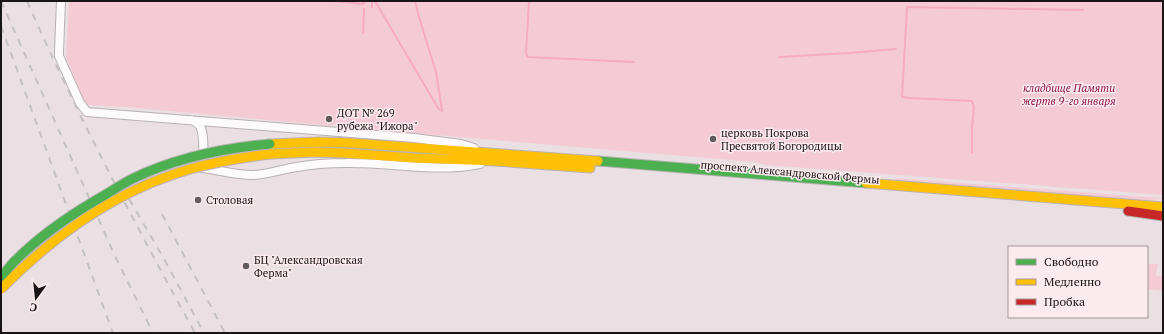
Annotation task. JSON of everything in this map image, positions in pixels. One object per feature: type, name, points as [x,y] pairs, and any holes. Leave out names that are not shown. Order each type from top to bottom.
[{"type":"main road","name":"проспект Александровской Фермы","points":[[1,277],[17,259],[56,226],[74,213],[131,180],[166,166],[196,157],[257,144],[318,142],[415,147],[1163,207]]},
{"type":"main road","name":"проспект Александровской Фермы","points":[[1,289],[26,264],[75,224],[112,202],[164,178],[184,171],[228,161],[271,154],[314,152],[495,161],[715,177],[1128,211],[1163,216]]},
{"type":"street","points":[[61,1],[60,56],[80,102],[87,112],[433,140],[461,144],[484,152]]},
{"type":"street","points":[[192,120],[201,128],[203,168],[243,175],[259,175],[297,167],[321,164],[347,163],[440,167],[468,166],[495,161]]},
{"type":"street","points":[[202,136],[210,126],[221,122]]},
{"type":"green space","name":"кладбище Памяти жертв 9-го января","points":[[69,1],[1163,1],[1163,195],[766,165],[754,162],[364,129],[333,124],[332,126],[126,107],[88,105],[84,103],[66,57]]},
{"type":"green space","points":[[894,178],[1163,199],[1138,201],[897,181]]},
{"type":"green space","points":[[1148,264],[1158,264],[1156,276],[1163,276],[1163,291],[1148,289]]},
{"type":"waterway","points":[[335,1],[362,4],[364,1]]},
{"type":"waterway","points":[[372,1],[372,7]]},
{"type":"waterway","points":[[375,1],[438,108],[442,111]]},
{"type":"waterway","points":[[415,1],[436,72],[442,110]]},
{"type":"waterway","points":[[529,1],[526,54],[528,57],[634,62]]},
{"type":"waterway","points":[[972,153],[974,107],[972,101],[902,97],[907,7],[1083,10]]},
{"type":"waterway","points":[[363,33],[364,9]]},
{"type":"waterway","points":[[779,57],[896,49]]},
{"type":"railway","points":[[1,1],[115,256],[153,333]]},
{"type":"railway","points":[[27,1],[46,44],[107,169],[195,333]]},
{"type":"railway","points":[[1,26],[113,333]]},
{"type":"railway","points":[[122,187],[163,257],[204,333]]},
{"type":"railway","points":[[162,214],[225,333]]},
{"type":"traffic: fast","points":[[1,277],[26,250],[56,226],[87,205],[132,179],[165,165],[200,155],[235,148],[270,144]]},
{"type":"traffic: fast","points":[[598,161],[866,183]]},
{"type":"traffic: slow","points":[[270,144],[318,142],[351,143],[598,161]]},
{"type":"traffic: slow","points":[[271,154],[314,152],[344,153],[414,158],[495,161],[590,168]]},
{"type":"traffic: slow","points":[[1,289],[21,269],[64,233],[112,202],[137,189],[190,169],[230,160],[271,154]]},
{"type":"traffic: slow","points":[[866,183],[1163,207]]},
{"type":"traffic: jam","points":[[1128,211],[1163,216]]},
{"type":"place","name":"ДОТ № 269 рубежа \"Ижора\"","points":[[329,119]]},
{"type":"place","name":"церковь Покрова Пресвятой Богородицы","points":[[713,139]]},
{"type":"place","name":"Столовая","points":[[198,200]]},
{"type":"place","name":"БЦ \"Александровская Ферма\"","points":[[246,266]]}]
